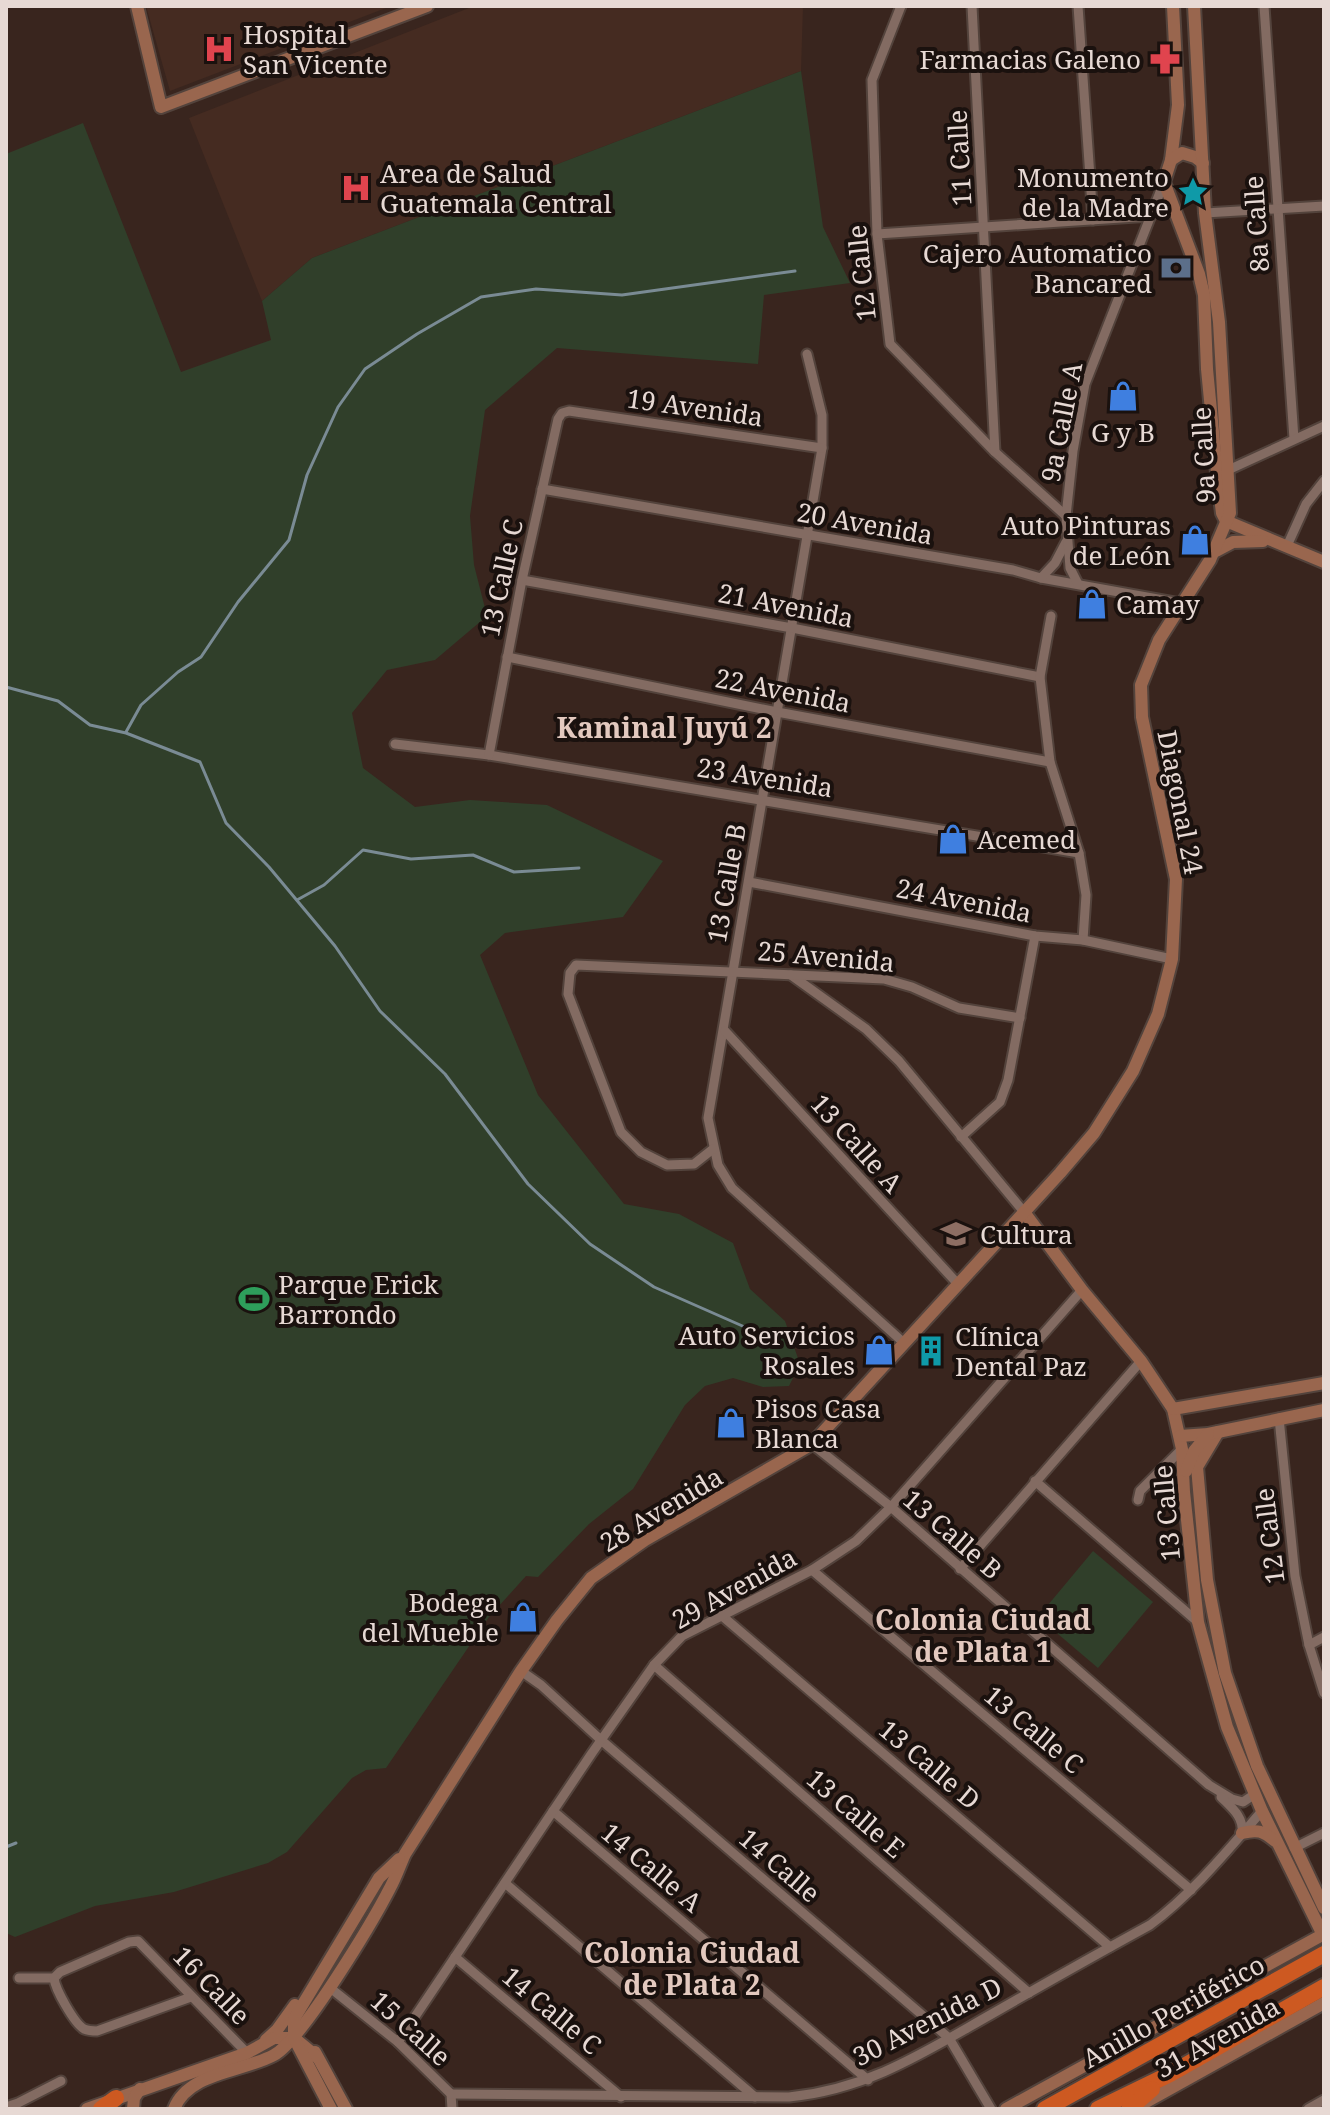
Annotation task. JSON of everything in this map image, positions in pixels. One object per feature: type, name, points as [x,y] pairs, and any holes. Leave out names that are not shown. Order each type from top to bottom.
[{"type":"highway","name":"Anillo Periférico","points":[[1045,2109],[1324,1954]]},
{"type":"highway","name":"Anillo Periférico","points":[[1098,2109],[1170,2074],[1324,1987]]},
{"type":"highway","points":[[1130,2109],[1170,2074]]},
{"type":"highway","points":[[101,2109],[116,2098]]},
{"type":"main road","points":[[137,6],[161,107],[427,6]]},
{"type":"main road","points":[[1164,182],[1171,160],[1178,105],[1173,6]]},
{"type":"main road","name":"9a Calle","points":[[1194,6],[1205,213],[1219,322],[1230,498],[1230,513],[1226,521]]},
{"type":"main road","points":[[1171,160],[1182,153],[1203,163]]},
{"type":"main road","name":"9a Calle","points":[[1164,182],[1204,295],[1215,457],[1222,513],[1226,521]]},
{"type":"main road","points":[[1226,521],[1324,562]]},
{"type":"main road","name":"Diagonal 24","points":[[1024,1212],[1094,1133],[1133,1071],[1158,1014],[1172,959],[1176,879],[1144,729],[1141,685],[1159,640],[1213,553],[1226,521]]},
{"type":"main road","points":[[1213,553],[1233,542],[1250,540],[1283,545]]},
{"type":"main road","name":"28 Avenida","points":[[277,2054],[294,2038],[329,1987],[391,1887],[405,1854],[521,1671],[591,1578],[645,1540],[812,1444],[1024,1212]]},
{"type":"main road","name":"13 Calle","points":[[1024,1212],[1082,1290],[1141,1361],[1173,1409],[1181,1442],[1198,1622],[1227,1727],[1262,1811],[1324,1934]]},
{"type":"main road","points":[[1173,1409],[1324,1383]]},
{"type":"main road","points":[[1181,1442],[1324,1410]]},
{"type":"main road","points":[[1184,1478],[1194,1451],[1213,1433]]},
{"type":"main road","name":"13 Calle","points":[[1213,1433],[1197,1467],[1207,1580],[1225,1673],[1257,1766],[1324,1908]]},
{"type":"main road","points":[[1242,1833],[1264,1831],[1279,1845]]},
{"type":"main road","name":"28 Avenida","points":[[294,2038],[294,2019],[316,1981],[379,1878],[405,1854]]},
{"type":"main road","name":"31 Avenida","points":[[1006,2109],[1324,1934]]},
{"type":"main road","points":[[87,2109],[247,2053],[277,2030],[300,1997],[316,1981]]},
{"type":"main road","name":"31 Avenida","points":[[1130,2109],[1324,2003]]},
{"type":"main road","points":[[304,2024],[306,2036],[346,2109]]},
{"type":"main road","points":[[259,2045],[274,2038],[294,2038],[317,2057]]},
{"type":"main road","points":[[294,2038],[331,2109]]},
{"type":"main road","points":[[174,2109],[184,2092],[197,2083],[277,2054],[293,2055],[313,2075]]},
{"type":"main road","points":[[133,2109],[134,2098],[140,2089]]},
{"type":"street","name":"12 Calle","points":[[901,6],[872,80],[877,234],[890,344],[995,452],[1066,516]]},
{"type":"street","name":"11 Calle","points":[[972,6],[995,452]]},
{"type":"street","points":[[1078,6],[1093,220]]},
{"type":"street","name":"8a Calle","points":[[1264,6],[1294,439]]},
{"type":"street","name":"9a Calle A","points":[[1078,584],[1070,568],[1066,516],[1085,384],[1164,182]]},
{"type":"street","points":[[1205,213],[1324,206]]},
{"type":"street","points":[[877,234],[1151,216]]},
{"type":"street","name":"13 Calle B","points":[[807,354],[822,415],[822,448],[708,1118],[718,1165],[732,1188],[904,1343]]},
{"type":"street","name":"19 Avenida","points":[[562,413],[569,411],[822,448]]},
{"type":"street","name":"13 Calle C","points":[[489,755],[522,580],[558,419],[562,413]]},
{"type":"street","points":[[1226,471],[1324,426]]},
{"type":"street","points":[[1283,545],[1306,504],[1324,481]]},
{"type":"street","name":"20 Avenida","points":[[542,489],[1013,570],[1041,578],[1180,603]]},
{"type":"street","points":[[1041,578],[1061,555],[1068,539]]},
{"type":"street","name":"21 Avenida","points":[[522,580],[792,628],[1040,677]]},
{"type":"street","points":[[1051,616],[1040,677],[1050,762],[1079,853],[1086,895],[1083,940]]},
{"type":"street","name":"22 Avenida","points":[[507,657],[777,712],[1050,762]]},
{"type":"street","name":"23 Avenida","points":[[395,744],[489,755],[763,798],[1079,853]]},
{"type":"street","name":"24 Avenida","points":[[749,882],[1035,936],[1083,940],[1172,959]]},
{"type":"street","points":[[961,1137],[1000,1102],[1008,1080],[1035,936]]},
{"type":"street","name":"25 Avenida","points":[[713,1149],[694,1164],[667,1165],[641,1152],[621,1132],[568,994],[570,973],[576,965],[884,979],[912,987],[959,1008],[1020,1018]]},
{"type":"street","name":"13 Calle","points":[[791,975],[866,1029],[899,1061],[1024,1212]]},
{"type":"street","name":"13 Calle A","points":[[725,1031],[957,1283]]},
{"type":"street","name":"29 Avenida","points":[[398,2042],[654,1665],[682,1636],[812,1570],[856,1541],[891,1507],[1082,1290]]},
{"type":"street","points":[[960,1569],[1141,1361]]},
{"type":"street","name":"12 Calle","points":[[1279,1418],[1288,1528],[1309,1645],[1324,1693]]},
{"type":"street","points":[[1138,1500],[1140,1491],[1181,1442]]},
{"type":"street","name":"13 Calle B","points":[[812,1444],[891,1507],[1209,1785],[1240,1817],[1242,1833]]},
{"type":"street","points":[[1035,1481],[1198,1622]]},
{"type":"street","name":"13 Calle C","points":[[812,1570],[1191,1890]]},
{"type":"street","name":"13 Calle D","points":[[721,1615],[1110,1947]]},
{"type":"street","points":[[1309,1645],[1324,1637]]},
{"type":"street","name":"13 Calle E","points":[[654,1665],[1029,1993]]},
{"type":"street","name":"14 Calle","points":[[521,1671],[949,2038],[991,2109]]},
{"type":"street","name":"13 Calle B","points":[[1209,1785],[1243,1802],[1255,1794]]},
{"type":"street","name":"14 Calle A","points":[[553,1811],[868,2080]]},
{"type":"street","name":"30 Avenida D","points":[[451,2094],[755,2097],[820,2094],[868,2080],[1150,1925],[1175,1907],[1262,1811]]},
{"type":"street","points":[[1294,1848],[1324,1833]]},
{"type":"street","points":[[505,1883],[755,2097]]},
{"type":"street","name":"16 Calle","points":[[54,1978],[60,1972],[138,1941],[247,2053]]},
{"type":"street","name":"14 Calle C","points":[[455,1957],[621,2097]]},
{"type":"street","points":[[19,1978],[54,1978],[55,1987],[80,2026],[87,2031],[97,2031],[191,1997]]},
{"type":"street","name":"15 Calle","points":[[329,1987],[398,2042],[451,2094],[452,2109]]},
{"type":"street","points":[[6,2107],[19,2106],[61,2081]]},
{"type":"street","points":[[1308,2109],[1324,2100]]},
{"type":"shaded area","name":"Hospital San Vicente","points":[[146,6],[391,6],[170,91]]},
{"type":"shaded area","name":"Area de Salud Guatemala Central","points":[[474,6],[803,6],[801,71],[312,258],[262,301],[189,118]]},
{"type":"green space","points":[[801,71],[823,227],[850,283],[764,295],[758,364],[557,348],[485,410],[470,516],[474,565],[487,616],[435,660],[387,670],[352,713],[363,768],[415,807],[470,800],[547,805],[663,861],[623,917],[505,933],[480,955],[538,1095],[624,1204],[679,1214],[733,1243],[750,1289],[785,1321],[800,1364],[789,1386],[763,1387],[733,1378],[705,1386],[685,1405],[633,1489],[589,1524],[538,1577],[526,1576],[489,1617],[386,1768],[366,1770],[352,1778],[287,1852],[268,1863],[174,1892],[95,1906],[15,1937],[6,1933],[6,154],[83,123],[181,372],[271,340],[262,301],[312,258]]},
{"type":"green space","points":[[1093,1551],[1153,1602],[1098,1668],[1038,1617]]},
{"type":"waterway","points":[[126,732],[141,705],[178,672],[201,657],[238,602],[289,540],[307,475],[338,407],[365,369],[481,297],[536,289],[622,295],[795,271]]},
{"type":"waterway","points":[[6,687],[58,701],[90,725],[126,733],[200,762],[226,823],[269,867],[335,946],[380,1011],[445,1074],[528,1184],[590,1244],[654,1287],[747,1328]]},
{"type":"waterway","points":[[297,900],[324,885],[363,850],[411,859],[473,855],[514,872],[579,868]]},
{"type":"waterway","points":[[6,1847],[16,1843]]},
{"type":"place","name":"Hospital San Vicente","points":[[219,49]]},
{"type":"place","name":"Farmacias Galeno","points":[[1165,59]]},
{"type":"place","name":"Area de Salud Guatemala Central","points":[[356,188]]},
{"type":"place","name":"Monumento de la Madre","points":[[1193,192]]},
{"type":"place","name":"Cajero Automatico Bancared","points":[[1176,268]]},
{"type":"place","name":"G y B","points":[[1123,396]]},
{"type":"place","name":"Auto Pinturas de León","points":[[1195,540]]},
{"type":"place","name":"Camay","points":[[1092,604]]},
{"type":"place","name":"Acemed","points":[[953,839]]},
{"type":"place","name":"Cultura","points":[[956,1234]]},
{"type":"place","name":"Parque Erick Barrondo","points":[[254,1299]]},
{"type":"place","name":"Auto Servicios Rosales","points":[[879,1350]]},
{"type":"place","name":"Clínica Dental Paz","points":[[931,1351]]},
{"type":"place","name":"Pisos Casa Blanca","points":[[731,1423]]},
{"type":"place","name":"Bodega del Mueble","points":[[523,1617]]},
{"type":"district","name":"Kaminal Juyú 2","points":[[664,727]]},
{"type":"district","name":"Colonia Ciudad de Plata 1","points":[[983,1635]]},
{"type":"district","name":"Colonia Ciudad de Plata 2","points":[[692,1968]]}]
